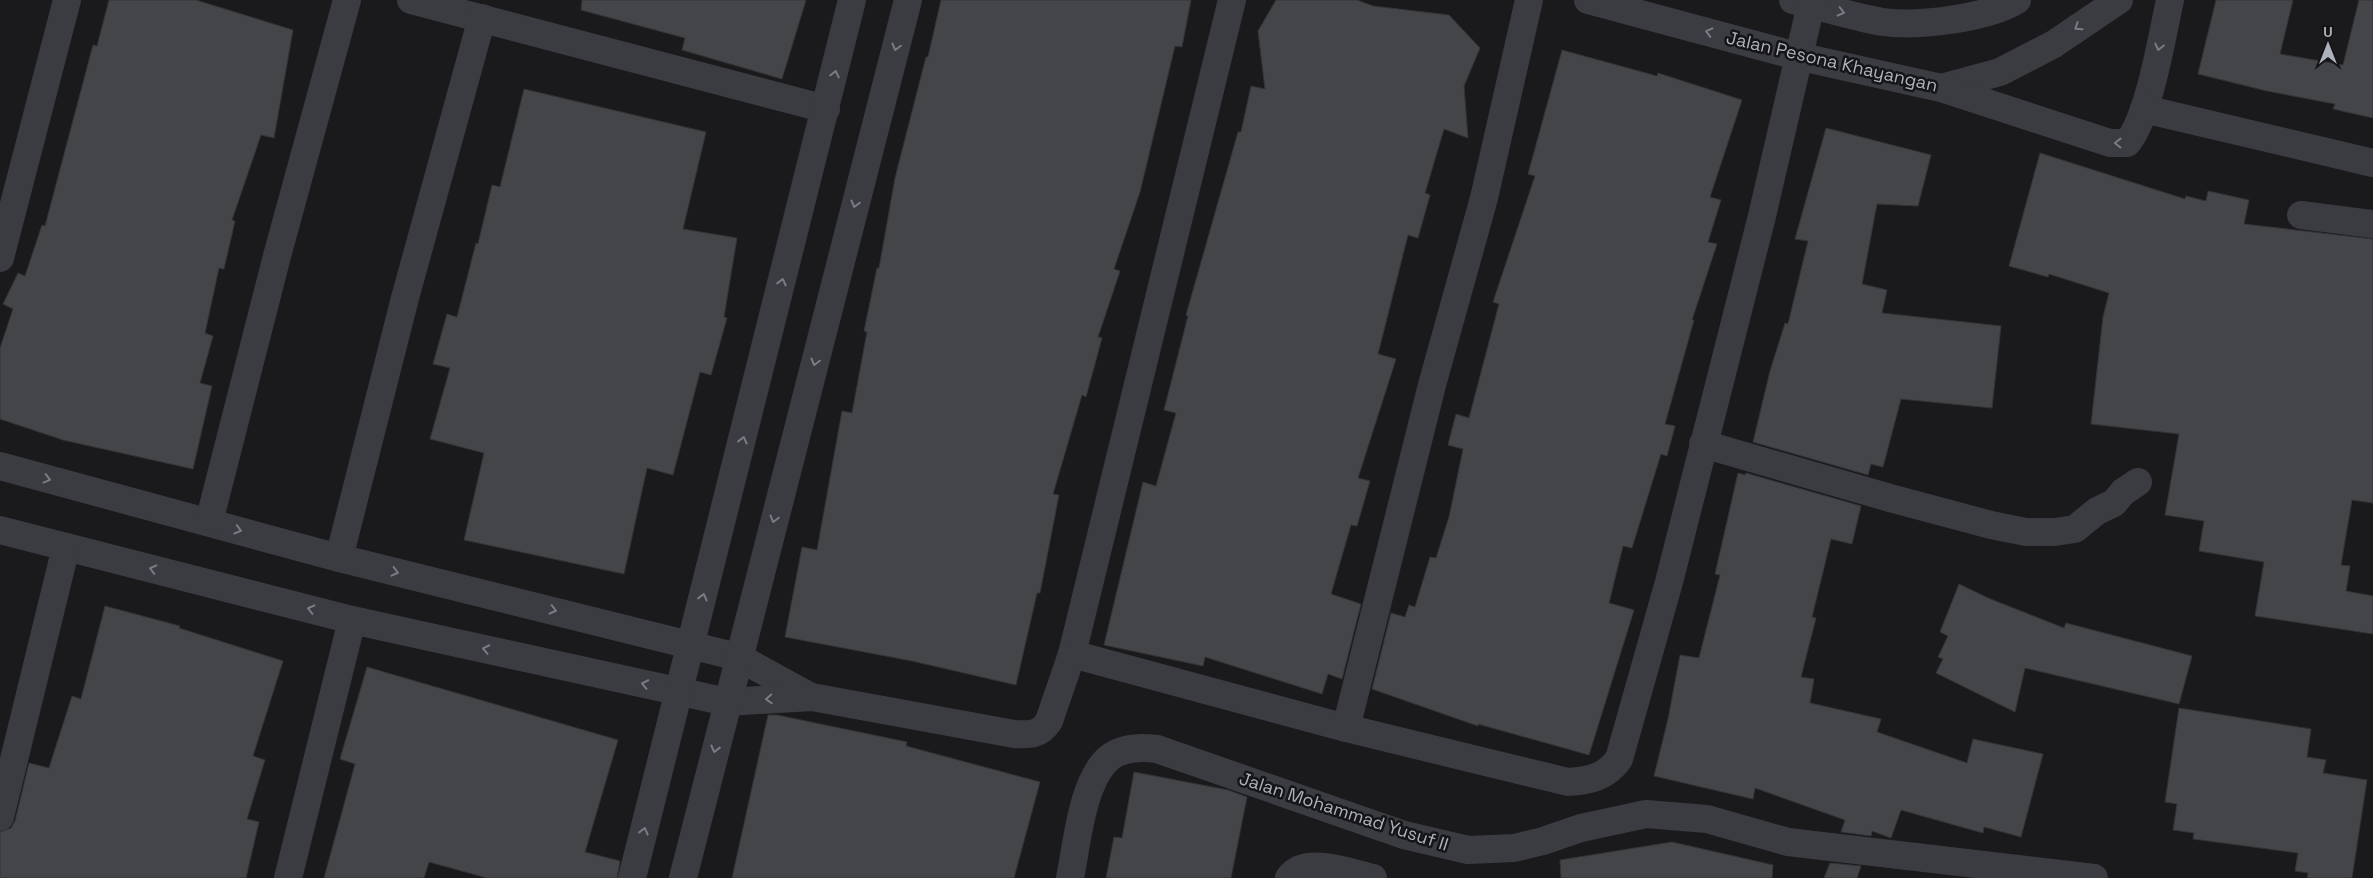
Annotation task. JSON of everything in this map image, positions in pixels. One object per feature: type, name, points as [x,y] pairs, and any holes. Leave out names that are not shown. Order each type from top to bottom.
[{"type":"street","points":[[0,258],[67,0]]},
{"type":"street","points":[[209,522],[277,256],[347,0]]},
{"type":"street","points":[[412,0],[826,109]]},
{"type":"street","points":[[632,878],[852,0]]},
{"type":"street","points":[[683,878],[738,657],[908,0]]},
{"type":"street","points":[[0,530],[352,620],[727,702],[812,697],[1014,734],[1035,734],[1043,729],[1048,721],[1072,654],[1232,0]]},
{"type":"street","points":[[1346,728],[1432,385],[1484,198],[1529,0]]},
{"type":"street","name":"Jalan Pesona Khayangan","points":[[1588,0],[1797,56],[1941,88],[2000,72],[2054,44],[2119,0]]},
{"type":"street","points":[[1072,654],[1346,728],[1568,782],[1588,781],[1605,774],[1619,759],[1669,582],[1762,216],[1797,56],[1805,1],[1884,22],[1942,21],[2004,8],[2017,0]]},
{"type":"street","points":[[1941,88],[2110,143],[2127,143],[2136,134],[2144,109],[2170,0]]},
{"type":"street","points":[[339,558],[405,298],[482,18]]},
{"type":"street","points":[[2144,109],[2373,163]]},
{"type":"street","points":[[2301,215],[2373,224]]},
{"type":"street","points":[[1704,444],[1890,498],[1991,525],[2026,532],[2055,532],[2075,529],[2096,511],[2114,504],[2124,492],[2138,482]]},
{"type":"street","points":[[0,466],[339,558],[738,657],[812,697]]},
{"type":"street","points":[[0,817],[66,547]]},
{"type":"street","points":[[288,878],[352,620]]},
{"type":"street","name":"Jalan Mohammad Yusuf II","points":[[1070,878],[1085,805],[1097,772],[1110,757],[1139,747],[1158,750],[1404,835],[1468,850],[1514,848],[1543,841],[1581,828],[1646,814],[1707,819],[1788,842],[2094,878]]},
{"type":"street","points":[[1289,878],[1302,869],[1320,866],[1373,878]]},
{"type":"building","points":[[109,0],[196,0],[293,30],[274,138],[261,135],[232,220],[235,221],[224,269],[219,268],[205,333],[213,336],[200,383],[212,386],[193,469],[63,440],[0,419],[0,348],[13,309],[3,304],[18,273],[25,276],[42,225],[45,226],[93,45],[97,46]]},
{"type":"building","points":[[582,0],[806,0],[782,79],[682,50],[685,38],[581,10]]},
{"type":"building","points":[[941,0],[1191,0],[1182,47],[1175,46],[1140,192],[1114,269],[1120,271],[1098,337],[1102,338],[1086,397],[1082,395],[1053,494],[1059,495],[1040,593],[1037,593],[1016,685],[912,661],[785,637],[802,547],[817,550],[842,411],[852,413],[867,332],[864,331],[877,268],[879,268],[895,178],[926,57],[928,57]]},
{"type":"building","points":[[1276,0],[1357,0],[1373,6],[1449,15],[1480,48],[1464,86],[1468,138],[1444,129],[1425,193],[1430,195],[1418,238],[1408,235],[1378,354],[1396,359],[1358,478],[1370,481],[1357,526],[1351,525],[1331,594],[1361,604],[1342,679],[1328,674],[1322,694],[1205,657],[1203,666],[1104,645],[1143,482],[1156,486],[1176,413],[1164,410],[1188,316],[1186,315],[1238,132],[1241,132],[1251,86],[1265,89],[1258,31]]},
{"type":"building","points":[[2216,0],[2293,0],[2280,54],[2343,65],[2359,0],[2373,0],[2373,118],[2333,109],[2335,104],[2267,91],[2198,74]]},
{"type":"building","points":[[1562,50],[1657,76],[1658,73],[1742,100],[1710,197],[1721,200],[1708,242],[1717,244],[1692,320],[1694,320],[1665,424],[1675,426],[1667,456],[1661,454],[1632,548],[1623,546],[1609,603],[1634,610],[1589,755],[1478,724],[1478,726],[1372,689],[1391,613],[1405,617],[1409,605],[1415,607],[1430,557],[1436,558],[1449,517],[1463,449],[1448,445],[1456,414],[1469,418],[1499,304],[1493,302],[1535,176],[1528,174]]},
{"type":"building","points":[[524,89],[706,132],[683,229],[737,238],[724,317],[727,318],[711,375],[700,372],[673,475],[647,468],[624,574],[464,540],[484,453],[430,439],[450,368],[433,364],[447,314],[457,317],[476,243],[478,244],[492,185],[500,187]]},
{"type":"building","points":[[1826,128],[1931,155],[1918,206],[1877,204],[1862,284],[1887,290],[1882,313],[2001,326],[1992,408],[1901,399],[1883,467],[1871,464],[1868,475],[1753,442],[1770,371],[1785,323],[1788,324],[1808,241],[1795,239]]},
{"type":"building","points":[[2040,153],[2185,199],[2186,196],[2206,201],[2208,191],[2249,200],[2244,224],[2373,239],[2373,503],[2352,500],[2341,565],[2350,566],[2346,591],[2373,596],[2373,634],[2255,616],[2264,562],[2199,551],[2204,521],[2165,515],[2179,434],[2091,424],[2103,317],[2109,293],[2049,274],[2048,277],[2009,266]]},
{"type":"building","points":[[1738,473],[1745,475],[1746,473],[1861,506],[1852,544],[1831,539],[1812,617],[1816,618],[1801,677],[1814,679],[1810,703],[1881,719],[1877,732],[1967,763],[1973,739],[2043,754],[2021,837],[1984,827],[1983,833],[1901,810],[1891,838],[1872,831],[1871,836],[1841,832],[1845,820],[1755,788],[1753,799],[1654,776],[1668,719],[1680,655],[1699,658],[1720,575],[1715,574]]},
{"type":"building","points":[[1959,584],[1988,598],[2064,628],[2066,623],[2192,656],[2179,704],[2025,668],[2015,712],[1936,673],[1943,659],[1938,657],[1948,636],[1940,632]]},
{"type":"building","points":[[105,606],[180,626],[179,628],[283,661],[253,756],[265,760],[247,819],[259,822],[246,878],[0,878],[0,832],[11,828],[15,821],[29,763],[49,768],[72,696],[81,699]]},
{"type":"building","points":[[367,667],[618,740],[585,852],[620,861],[617,878],[487,878],[429,862],[424,878],[324,878],[355,764],[340,759]]},
{"type":"building","points":[[2179,708],[2311,729],[2307,757],[2326,760],[2323,773],[2367,780],[2352,878],[2307,878],[2308,873],[2295,871],[2298,853],[2193,839],[2194,833],[2173,830],[2177,804],[2165,802]]},
{"type":"building","points":[[768,715],[777,715],[907,742],[906,746],[1040,782],[1014,878],[732,878]]},
{"type":"building","points":[[1134,772],[1228,790],[1247,797],[1231,878],[1106,878],[1114,837],[1122,838]]},
{"type":"building","points":[[1672,842],[1773,865],[1772,878],[1561,878],[1560,860]]},
{"type":"building","points":[[1830,863],[1861,866],[1857,878],[1824,878]]}]
